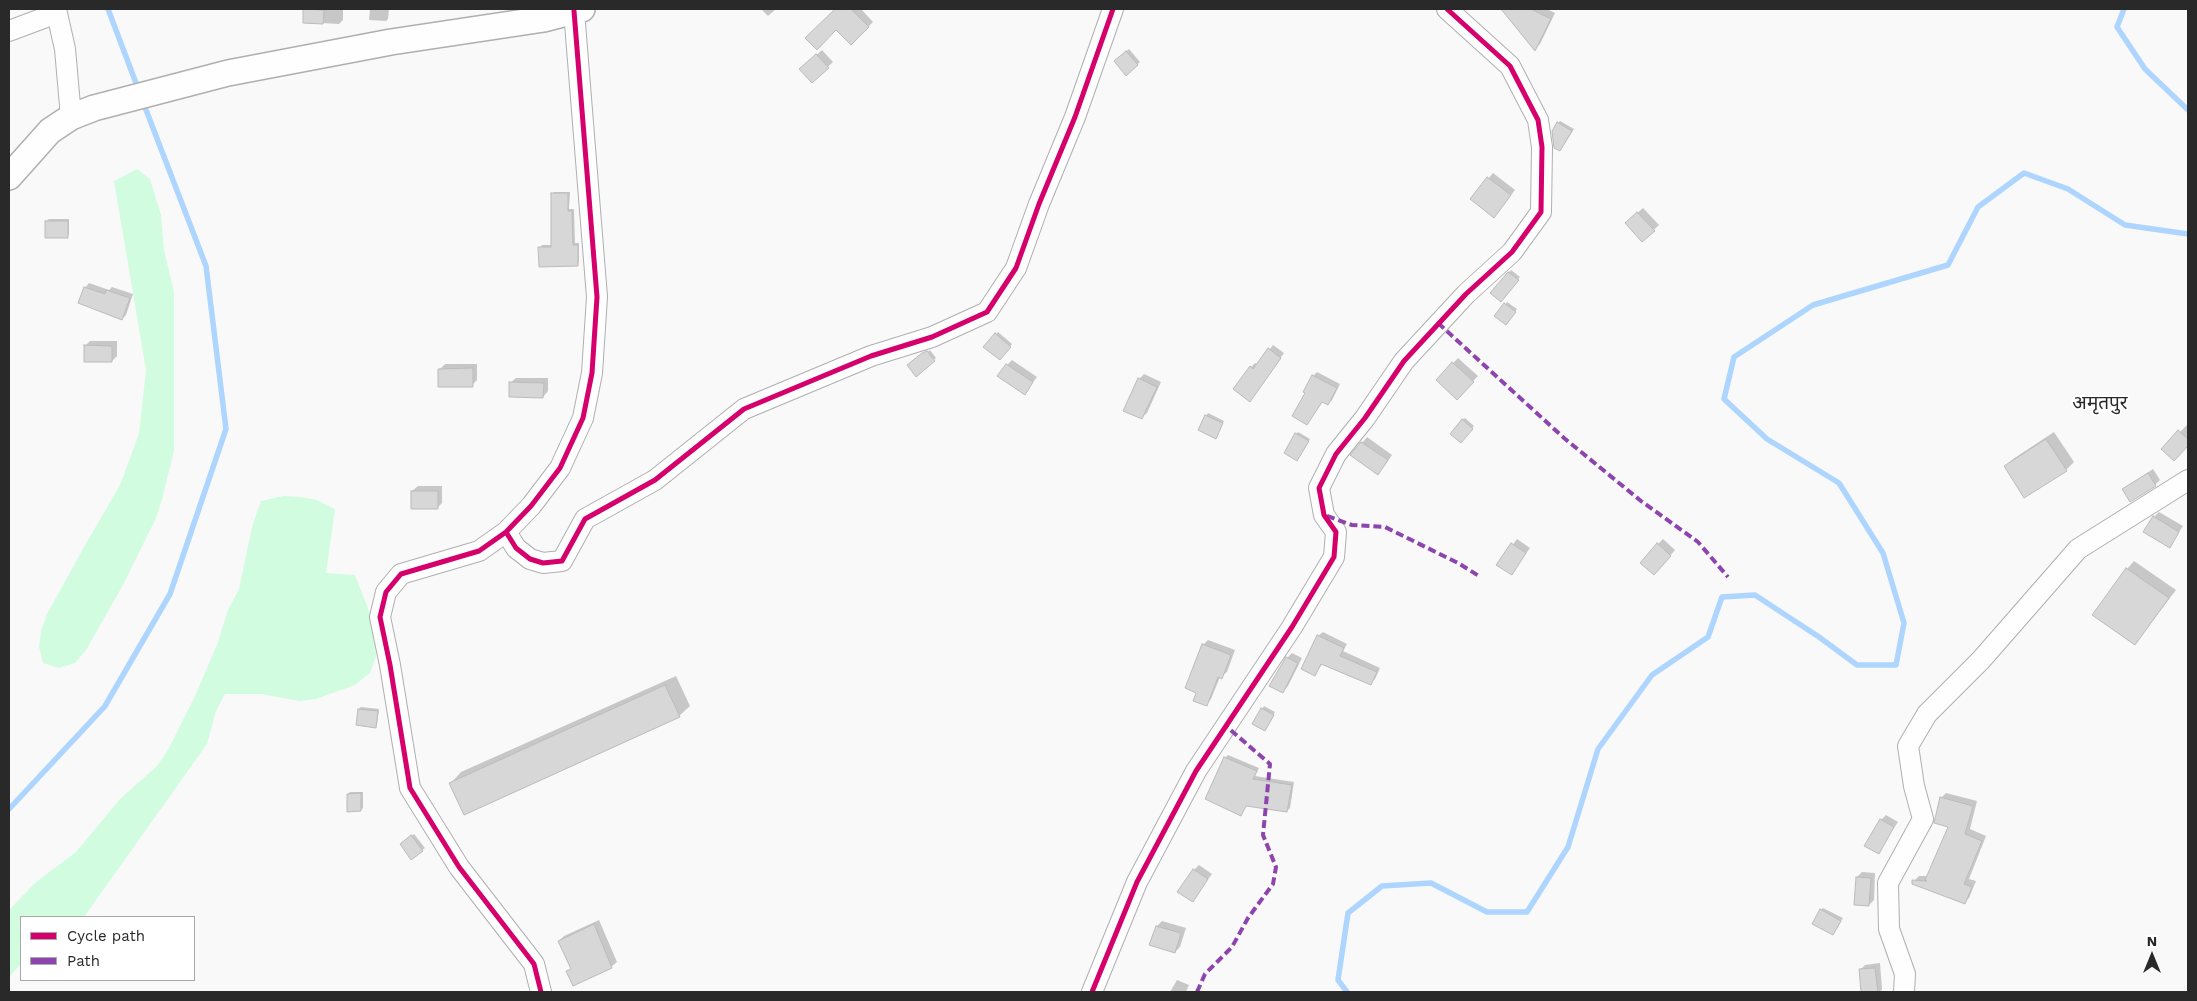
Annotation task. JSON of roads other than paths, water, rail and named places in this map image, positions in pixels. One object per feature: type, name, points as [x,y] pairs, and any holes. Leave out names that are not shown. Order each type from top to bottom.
[{"type":"main road","points":[[9,176],[50,131],[83,112],[228,73],[391,42],[544,18],[578,10]]},
{"type":"street","points":[[1095,9],[1106,30]]},
{"type":"street","points":[[506,532],[516,548],[530,560],[543,563],[562,561],[585,519],[655,480],[744,409],[871,356],[932,337],[987,312],[1016,268],[1038,204],[1075,117],[1113,9]]},
{"type":"street","points":[[1092,992],[1138,882],[1196,771],[1292,627],[1334,557],[1336,532],[1324,515],[1319,488],[1336,454],[1366,418],[1404,361],[1466,294],[1512,252],[1540,212],[1542,157],[1538,120],[1510,66],[1447,9]]},
{"type":"street","points":[[541,992],[534,964],[459,867],[410,788],[380,616],[386,592],[401,574],[479,551],[506,532],[531,506],[560,468],[583,418],[592,372],[597,297],[578,10]]},
{"type":"street","points":[[9,31],[56,11],[83,112]]},
{"type":"street","points":[[1904,992],[1905,974],[1889,929],[1888,883],[1923,819],[1914,786],[1908,746],[1927,714],[1981,660],[2078,549],[2188,480]]},
{"type":"waterway","points":[[108,9],[139,91]]},
{"type":"waterway","points":[[2124,9],[2117,27],[2145,69],[2188,110]]},
{"type":"waterway","points":[[9,809],[105,706],[170,594],[226,429],[206,266],[143,102]]},
{"type":"waterway","points":[[1347,992],[1338,980],[1348,913],[1382,886],[1431,883],[1487,912],[1527,912],[1568,847],[1598,749],[1652,675],[1708,637],[1722,597],[1755,595],[1819,637],[1857,665],[1896,665],[1904,623],[1883,553],[1839,483],[1767,439],[1724,399],[1734,357],[1813,305],[1948,265],[1978,207],[2024,173],[2068,189],[2125,225],[2188,234]]},
{"type":"district","name":"अमृतपुर","points":[[2100,403]]}]
